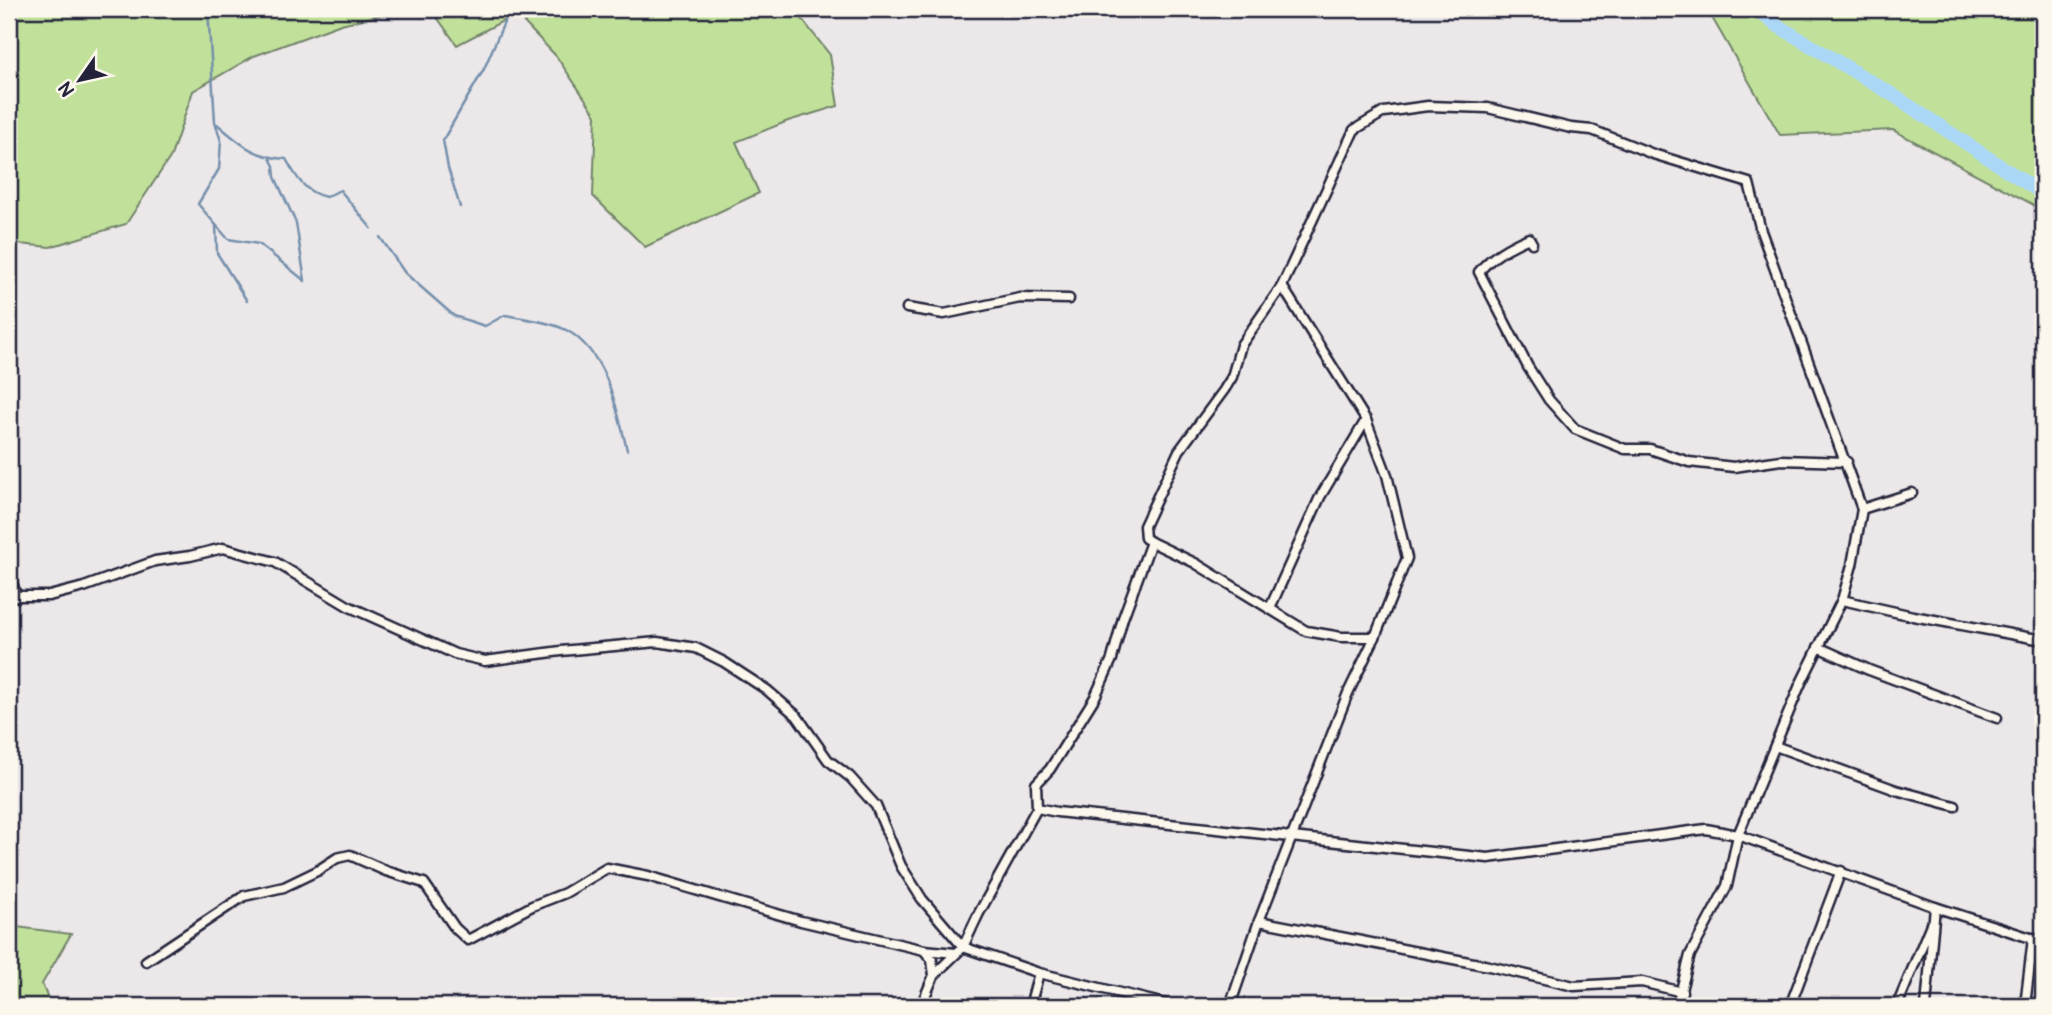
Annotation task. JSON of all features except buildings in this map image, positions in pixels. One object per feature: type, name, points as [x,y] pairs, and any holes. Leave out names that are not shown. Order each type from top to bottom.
[{"type":"street","points":[[1375,637],[1341,637],[1306,631],[1195,563],[1151,542],[1145,538],[1144,526],[1178,451],[1224,390],[1232,377],[1241,345],[1282,286],[1354,130],[1384,112],[1428,106],[1488,108],[1571,128],[1592,130],[1653,154],[1749,183],[1760,231],[1847,462],[1862,509],[1852,565],[1842,600],[1818,647],[1738,835],[1727,886],[1690,955],[1677,1006]]},
{"type":"street","points":[[1532,243],[1529,238],[1511,246],[1486,263],[1479,272],[1528,367],[1549,400],[1574,429],[1625,449],[1650,449],[1689,462],[1734,467],[1782,460],[1847,462]]},
{"type":"street","points":[[1230,1006],[1259,921],[1348,693],[1375,637],[1407,558],[1387,475],[1366,420],[1282,286]]},
{"type":"street","points":[[907,308],[944,314],[1020,298],[1069,299]]},
{"type":"street","points":[[1270,608],[1320,497],[1366,420]]},
{"type":"street","points":[[1862,509],[1912,493]]},
{"type":"street","points":[[921,1006],[934,975],[963,947],[1037,807],[1036,784],[1050,769],[1095,697],[1112,659],[1123,618],[1151,542]]},
{"type":"street","points":[[9,574],[13,597],[49,596],[84,587],[155,561],[223,548],[275,562],[348,606],[455,654],[485,661],[657,642],[695,648],[724,662],[767,690],[797,716],[828,760],[850,777],[876,806],[901,866],[922,899],[963,947],[1039,973],[1173,1006]]},
{"type":"street","points":[[1842,600],[2043,640]]},
{"type":"street","points":[[1818,647],[1869,670],[1997,718]]},
{"type":"street","points":[[1775,746],[1896,790],[1955,806]]},
{"type":"street","points":[[1037,807],[1057,812],[1293,839],[1438,851],[1488,858],[1706,829],[1738,835],[1842,871],[1935,911],[2043,942]]},
{"type":"street","points":[[146,961],[244,896],[284,887],[317,872],[337,858],[349,855],[424,883],[455,928],[468,940],[532,906],[565,893],[607,867],[648,876],[801,921],[924,950],[956,953]]},
{"type":"street","points":[[1790,1006],[1842,871]]},
{"type":"street","points":[[1897,1006],[1935,911]]},
{"type":"street","points":[[1926,1006],[1935,911]]},
{"type":"street","points":[[1259,921],[1489,966],[1574,986],[1642,982],[1682,992]]},
{"type":"street","points":[[2025,1006],[2033,938]]},
{"type":"street","points":[[924,950],[932,960],[934,975]]},
{"type":"street","points":[[1030,1006],[1039,973]]},
{"type":"green space","points":[[9,9],[407,9],[341,24],[254,56],[193,91],[171,156],[126,224],[50,247],[9,243]]},
{"type":"green space","points":[[431,9],[794,9],[830,55],[838,106],[788,121],[736,142],[759,193],[645,247],[593,196],[596,115],[556,56],[516,14],[457,45]]},
{"type":"green space","points":[[1707,9],[2043,9],[2043,210],[1893,130],[1780,135]]},
{"type":"green space","points":[[9,926],[71,934],[42,984],[51,1006],[9,1006]]},
{"type":"waterway","points":[[208,9],[215,122],[221,141],[219,169],[198,204],[228,239],[259,244],[305,281],[296,223],[275,177],[270,158]]},
{"type":"waterway","points":[[460,207],[443,140],[484,69],[508,9]]},
{"type":"waterway","points":[[1756,9],[1775,24],[1893,95],[2043,194]]},
{"type":"waterway","points":[[217,124],[256,152],[286,159],[298,178],[312,192],[326,197],[340,190],[371,228]]},
{"type":"waterway","points":[[216,225],[217,253],[247,301]]},
{"type":"waterway","points":[[380,237],[405,273],[454,316],[485,326],[505,315],[528,319],[562,328],[581,341],[601,368],[608,384],[627,450]]}]
